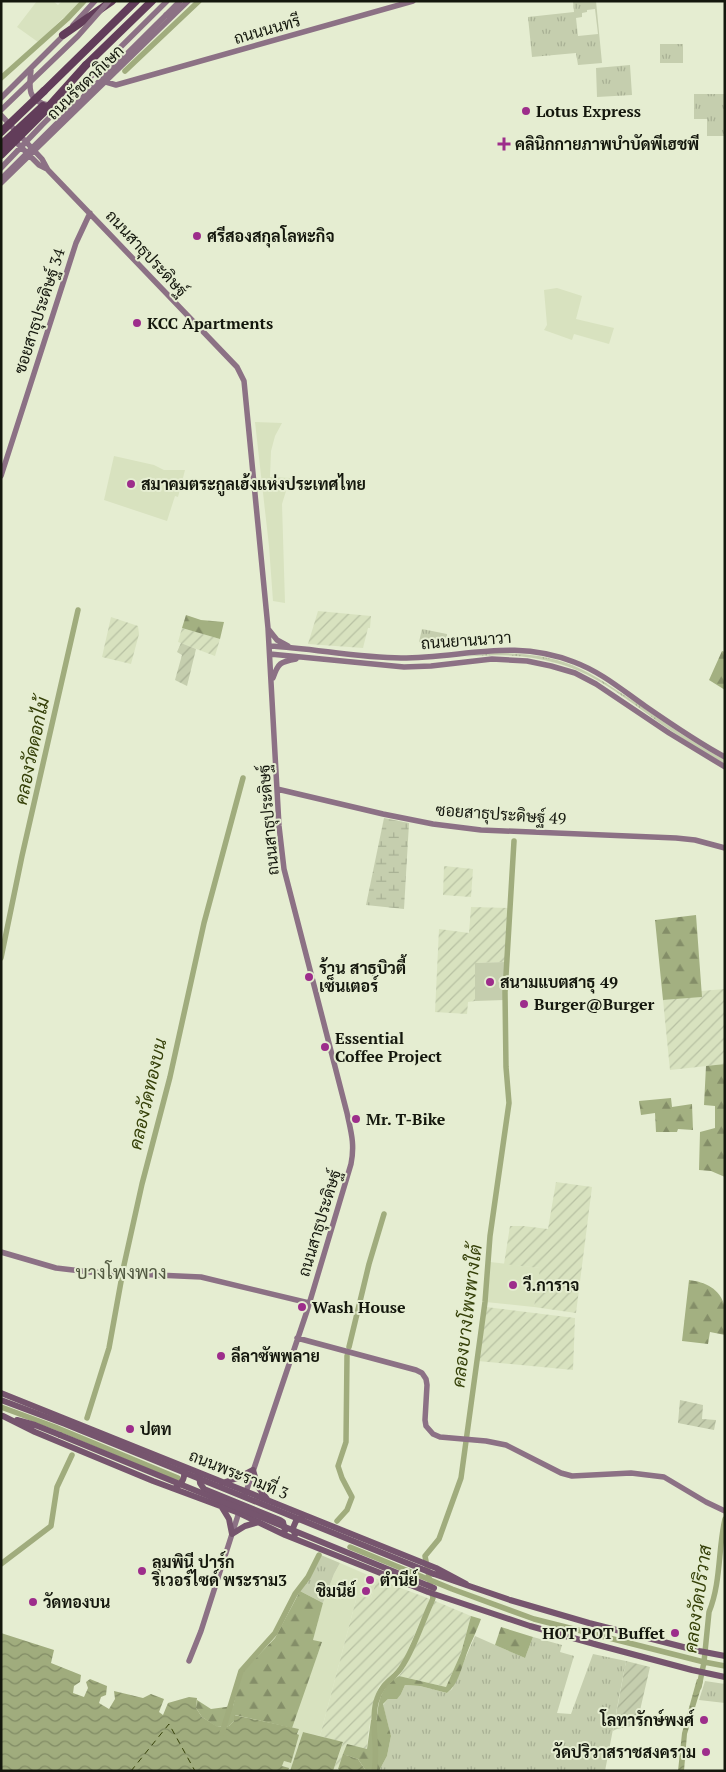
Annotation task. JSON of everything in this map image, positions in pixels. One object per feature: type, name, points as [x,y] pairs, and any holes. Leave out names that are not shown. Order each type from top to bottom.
[{"type":"highway","points":[[63,35],[110,1]]},
{"type":"highway","points":[[1,132],[136,1]]},
{"type":"highway","points":[[1,145],[152,1]]},
{"type":"highway","points":[[1,155],[42,114],[86,65]]},
{"type":"highway","points":[[1,126],[44,91]]},
{"type":"main road","points":[[1,98],[95,1]]},
{"type":"main road","points":[[1,110],[78,36],[110,1]]},
{"type":"main road","name":"ถนนรัชดาภิเษก","points":[[2,167],[88,78],[167,1]]},
{"type":"main road","name":"ถนนรัชดาภิเษก","points":[[1,180],[180,1]]},
{"type":"main road","name":"ถนนรัชดาภิเษก","points":[[1,184],[188,1]]},
{"type":"main road","name":"ถนนนนทรี","points":[[106,82],[116,86],[128,83],[413,1]]},
{"type":"main road","points":[[31,69],[29,90],[35,100],[46,105],[64,103]]},
{"type":"main road","points":[[95,72],[106,82]]},
{"type":"main road","points":[[113,75],[119,80],[128,83]]},
{"type":"main road","points":[[83,103],[88,78]]},
{"type":"main road","points":[[1,94],[12,87]]},
{"type":"main road","name":"ถนนสาธุประดิษฐ์","points":[[1,115],[23,144]]},
{"type":"main road","name":"ถนนสาธุประดิษฐ์","points":[[1,126],[32,153],[229,358],[244,381],[268,628],[277,789],[284,869],[354,1142],[349,1172],[309,1303],[201,1631],[188,1661]]},
{"type":"main road","points":[[22,164],[40,162],[42,144]]},
{"type":"main road","points":[[1,149],[4,155],[2,167]]},
{"type":"main road","name":"ซอยสาธุประดิษฐ์ 34","points":[[1,476],[76,243],[90,213]]},
{"type":"main road","points":[[268,628],[277,640],[290,647]]},
{"type":"main road","name":"ถนนยานนาวา","points":[[269,646],[403,658],[494,649],[552,654],[594,670],[676,728],[725,757]]},
{"type":"main road","name":"ถนนยานนาวา","points":[[270,654],[404,667],[492,659],[527,661],[575,673],[596,684],[669,733],[725,767]]},
{"type":"main road","points":[[444,655],[438,657],[439,661],[455,660],[460,662]]},
{"type":"main road","points":[[272,681],[278,665],[300,658]]},
{"type":"main road","name":"ซอยสาธุประดิษฐ์ 49","points":[[277,789],[433,824],[481,830],[676,838],[695,840],[725,848]]},
{"type":"main road","points":[[1,1252],[56,1268],[121,1274],[200,1277],[309,1303]]},
{"type":"main road","points":[[297,1338],[422,1373],[427,1385],[424,1414],[426,1426],[433,1434],[440,1437],[470,1439],[512,1447],[561,1473],[572,1476],[632,1473],[664,1477],[723,1510]]},
{"type":"main road","name":"ถนนพระรามที่ 3","points":[[1,1392],[415,1560],[435,1571]]},
{"type":"main road","name":"ถนนพระรามที่ 3","points":[[1,1400],[510,1600],[589,1623],[725,1656]]},
{"type":"main road","name":"ถนนพระรามที่ 3","points":[[2,1416],[60,1434],[431,1590],[436,1595],[459,1601]]},
{"type":"main road","name":"ถนนพระรามที่ 3","points":[[2,1416],[34,1432],[172,1489],[239,1513],[285,1535],[459,1601],[530,1626],[698,1672],[725,1677]]},
{"type":"main road","points":[[172,1489],[182,1482],[184,1476],[181,1465]]},
{"type":"main road","points":[[222,1483],[238,1478],[253,1470],[258,1487],[268,1500]]},
{"type":"main road","points":[[199,1473],[200,1484],[204,1489],[280,1520],[283,1522],[285,1535]]},
{"type":"main road","points":[[221,1506],[229,1519],[232,1534],[244,1526],[259,1522]]},
{"type":"main road","points":[[298,1540],[294,1528],[296,1521],[306,1516]]},
{"type":"shaded area","points":[[37,1],[53,1],[58,5],[62,1],[83,1],[66,19],[63,18],[38,42],[17,27]]},
{"type":"shaded area","points":[[557,288],[582,296],[576,319],[614,328],[609,344],[574,334],[572,340],[544,330],[547,325],[544,290]]},
{"type":"shaded area","points":[[255,422],[282,423],[275,436],[271,451],[270,477],[290,478],[282,504],[285,603],[273,601],[269,546]]},
{"type":"shaded area","points":[[114,456],[154,465],[164,470],[185,470],[178,497],[175,496],[167,521],[104,500]]},
{"type":"shaded area","points":[[318,611],[371,616],[370,628],[368,628],[363,648],[308,644]]},
{"type":"shaded area","points":[[111,617],[138,626],[139,634],[131,664],[102,657]]},
{"type":"shaded area","points":[[182,628],[220,639],[215,656],[178,642]]},
{"type":"shaded area","points":[[444,866],[473,869],[471,897],[443,895]]},
{"type":"shaded area","points":[[471,907],[509,908],[505,962],[475,963],[475,1001],[468,1002],[467,1014],[435,1012],[439,929],[469,933]]},
{"type":"shaded area","points":[[725,989],[725,1064],[670,1070],[663,1000],[701,997],[701,991]]},
{"type":"shaded area","points":[[556,1182],[592,1187],[576,1313],[534,1307],[540,1268],[504,1264],[510,1226],[548,1229]]},
{"type":"shaded area","name":"วี.การาจ","points":[[490,1262],[541,1268],[534,1307],[486,1302]]},
{"type":"shaded area","points":[[486,1307],[575,1318],[573,1370],[478,1361]]},
{"type":"shaded area","points":[[340,1563],[377,1579],[371,1598],[357,1596],[320,1736],[303,1732],[290,1771],[288,1771],[289,1768],[282,1766],[284,1761],[290,1763],[299,1729],[292,1728],[293,1720],[322,1643],[313,1640],[323,1603]]},
{"type":"shaded area","points":[[377,1579],[430,1599],[403,1661],[379,1686],[375,1697],[367,1749],[339,1769],[341,1771],[333,1771],[343,1743],[320,1736],[357,1596],[371,1598]]},
{"type":"shaded area","points":[[435,1601],[471,1616],[461,1653],[446,1687],[399,1676],[407,1664]]},
{"type":"green space","points":[[573,1],[596,1],[602,63],[578,65],[576,53],[532,57],[528,17],[574,12]],"holes":[[[595,9],[598,34],[578,36],[576,18],[582,17],[582,13],[587,12],[587,10]]]},
{"type":"green space","points":[[660,44],[683,44],[683,63],[660,63]]},
{"type":"green space","points":[[630,65],[632,95],[597,97],[596,68]]},
{"type":"green space","points":[[694,94],[725,94],[725,136],[707,136],[707,119],[694,119]]},
{"type":"green space","points":[[186,615],[201,620],[224,622],[220,639],[182,628]]},
{"type":"green space","points":[[422,629],[447,634],[447,648],[419,642]]},
{"type":"green space","points":[[181,643],[196,649],[187,686],[175,680],[182,655],[177,652]]},
{"type":"green space","points":[[722,651],[725,652],[725,690],[709,680]]},
{"type":"green space","points":[[493,653],[543,657],[581,669],[606,683],[680,733],[725,760],[725,764],[683,739],[601,682],[572,668],[520,656],[485,655],[461,657]]},
{"type":"green space","points":[[384,818],[409,823],[404,909],[366,905]]},
{"type":"green space","points":[[696,915],[702,997],[663,1000],[655,920]]},
{"type":"green space","name":"สนามแบตสาธุ 49","points":[[505,962],[504,1000],[475,1001],[475,963]]},
{"type":"green space","points":[[725,1064],[725,1177],[711,1171],[699,1170],[700,1132],[715,1128],[715,1106],[704,1105],[706,1066]]},
{"type":"green space","points":[[671,1098],[672,1107],[692,1104],[693,1130],[678,1129],[677,1132],[656,1132],[655,1113],[641,1115],[639,1101]]},
{"type":"green space","points":[[689,1280],[706,1284],[716,1291],[723,1300],[725,1307],[725,1335],[710,1332],[708,1344],[682,1341]]},
{"type":"green space","points":[[680,1400],[703,1405],[702,1419],[716,1420],[714,1430],[678,1423]]},
{"type":"green space","points":[[321,1555],[340,1563],[323,1603],[300,1591]]},
{"type":"green space","points":[[300,1591],[323,1603],[313,1640],[322,1642],[292,1728],[235,1715],[234,1721],[229,1726],[217,1727],[202,1717],[196,1708],[197,1700],[211,1709],[233,1706],[242,1672],[275,1638]]},
{"type":"green space","points":[[471,1616],[481,1619],[458,1678],[454,1686],[447,1693],[420,1686],[405,1685],[397,1699],[388,1699],[383,1704],[391,1736],[387,1756],[379,1771],[366,1771],[358,1759],[343,1754],[347,1744],[367,1749],[371,1720],[377,1720],[378,1706],[384,1689],[399,1676],[446,1687],[461,1653]]},
{"type":"green space","points":[[501,1627],[533,1637],[525,1658],[495,1645]]},
{"type":"green space","points":[[475,1636],[525,1658],[533,1637],[562,1645],[560,1652],[574,1656],[557,1713],[571,1714],[593,1654],[626,1661],[605,1771],[379,1771],[387,1756],[391,1736],[383,1705],[388,1699],[401,1694],[405,1685],[420,1686],[447,1693],[452,1689]]},
{"type":"green space","points":[[626,1661],[650,1667],[638,1719],[635,1719],[633,1725],[613,1731]]},
{"type":"green space","points":[[705,1681],[725,1684],[725,1703],[699,1700]]},
{"type":"water","points":[[1,1633],[54,1650],[51,1663],[81,1675],[80,1682],[74,1686],[73,1693],[84,1697],[88,1688],[86,1682],[90,1679],[107,1686],[106,1695],[101,1697],[99,1703],[109,1709],[115,1699],[114,1691],[143,1698],[151,1694],[164,1699],[159,1712],[163,1715],[168,1703],[189,1697],[197,1698],[196,1708],[202,1717],[218,1727],[229,1726],[234,1721],[234,1715],[299,1729],[291,1763],[284,1761],[282,1766],[289,1768],[288,1771],[1,1771]]},
{"type":"water","points":[[697,1679],[703,1681],[687,1734],[684,1771],[678,1771],[682,1733]]},
{"type":"water","points":[[303,1732],[343,1742],[333,1771],[290,1771]]},
{"type":"water","points":[[343,1754],[358,1759],[366,1771],[341,1771],[338,1769]]},
{"type":"waterway","points":[[1,78],[67,19],[84,1]]},
{"type":"waterway","points":[[125,71],[199,1]]},
{"type":"waterway","name":"คลองวัดดอกไม้","points":[[1,958],[22,856],[78,610]]},
{"type":"waterway","name":"คลองวัดทองบน","points":[[87,1418],[109,1348],[124,1265],[142,1184],[170,1077],[204,923],[243,778]]},
{"type":"waterway","name":"คลองบางโพงพางใต้","points":[[374,1771],[376,1754],[374,1711],[376,1702],[381,1689],[400,1670],[407,1658],[432,1601],[425,1556],[439,1539],[461,1478],[485,1302],[490,1236],[509,1103],[506,1067],[505,992],[514,841]]},
{"type":"waterway","points":[[349,1347],[369,1264],[384,1214]]},
{"type":"waterway","points":[[337,1521],[347,1510],[352,1497],[338,1466],[346,1442],[347,1356]]},
{"type":"waterway","points":[[1,1407],[55,1427],[178,1478]]},
{"type":"waterway","name":"คลองวัดทองบน","points":[[1,1564],[51,1526],[57,1487],[72,1455]]},
{"type":"waterway","name":"คลองวัดปริวาส","points":[[699,1687],[704,1662],[709,1612],[716,1589],[725,1519]]},
{"type":"waterway","points":[[350,1547],[452,1589],[534,1619],[725,1666]]},
{"type":"waterway","points":[[222,1733],[241,1671],[275,1633],[295,1594],[308,1577],[319,1555]]},
{"type":"ferry route","points":[[131,1771],[169,1724],[195,1771]]},
{"type":"place","name":"Lotus Express","points":[[526,111]]},
{"type":"place","name":"คลินิกกายภาพบำบัดพีเฮชพี","points":[[504,144]]},
{"type":"place","name":"ศรีสองสกุลโลหะกิจ","points":[[197,236]]},
{"type":"place","name":"KCC Apartments","points":[[137,323]]},
{"type":"place","name":"สมาคมตระกูลเฮ้งแห่งประเทศไทย","points":[[131,484]]},
{"type":"place","name":"ร้าน สาธุบิวตี้ เซ็นเตอร์","points":[[309,977]]},
{"type":"place","name":"สนามแบตสาธุ 49","points":[[490,982]]},
{"type":"place","name":"Burger@Burger","points":[[524,1004]]},
{"type":"place","name":"Essential Coffee Project","points":[[325,1047]]},
{"type":"place","name":"Mr. T-Bike","points":[[356,1119]]},
{"type":"place","name":"วี.การาจ","points":[[513,1285]]},
{"type":"place","name":"Wash House","points":[[302,1307]]},
{"type":"place","name":"ลีลาซัพพลาย","points":[[221,1356]]},
{"type":"place","name":"ปตท","points":[[130,1429]]},
{"type":"place","name":"ลุมพินี ปาร์ก ริเวอร์ไซด์ พระราม3","points":[[142,1571]]},
{"type":"place","name":"ตำนีย์","points":[[370,1580]]},
{"type":"place","name":"ชิมนีย์","points":[[366,1591]]},
{"type":"place","name":"วัดทองบน","points":[[33,1602]]},
{"type":"place","name":"HOT POT Buffet","points":[[675,1633]]},
{"type":"place","name":"โลทารักษ์พงศ์","points":[[704,1720]]},
{"type":"place","name":"วัดปริวาสราชสงคราม","points":[[706,1752]]},
{"type":"district","name":"บางโพงพาง","points":[[121,1272]]}]
